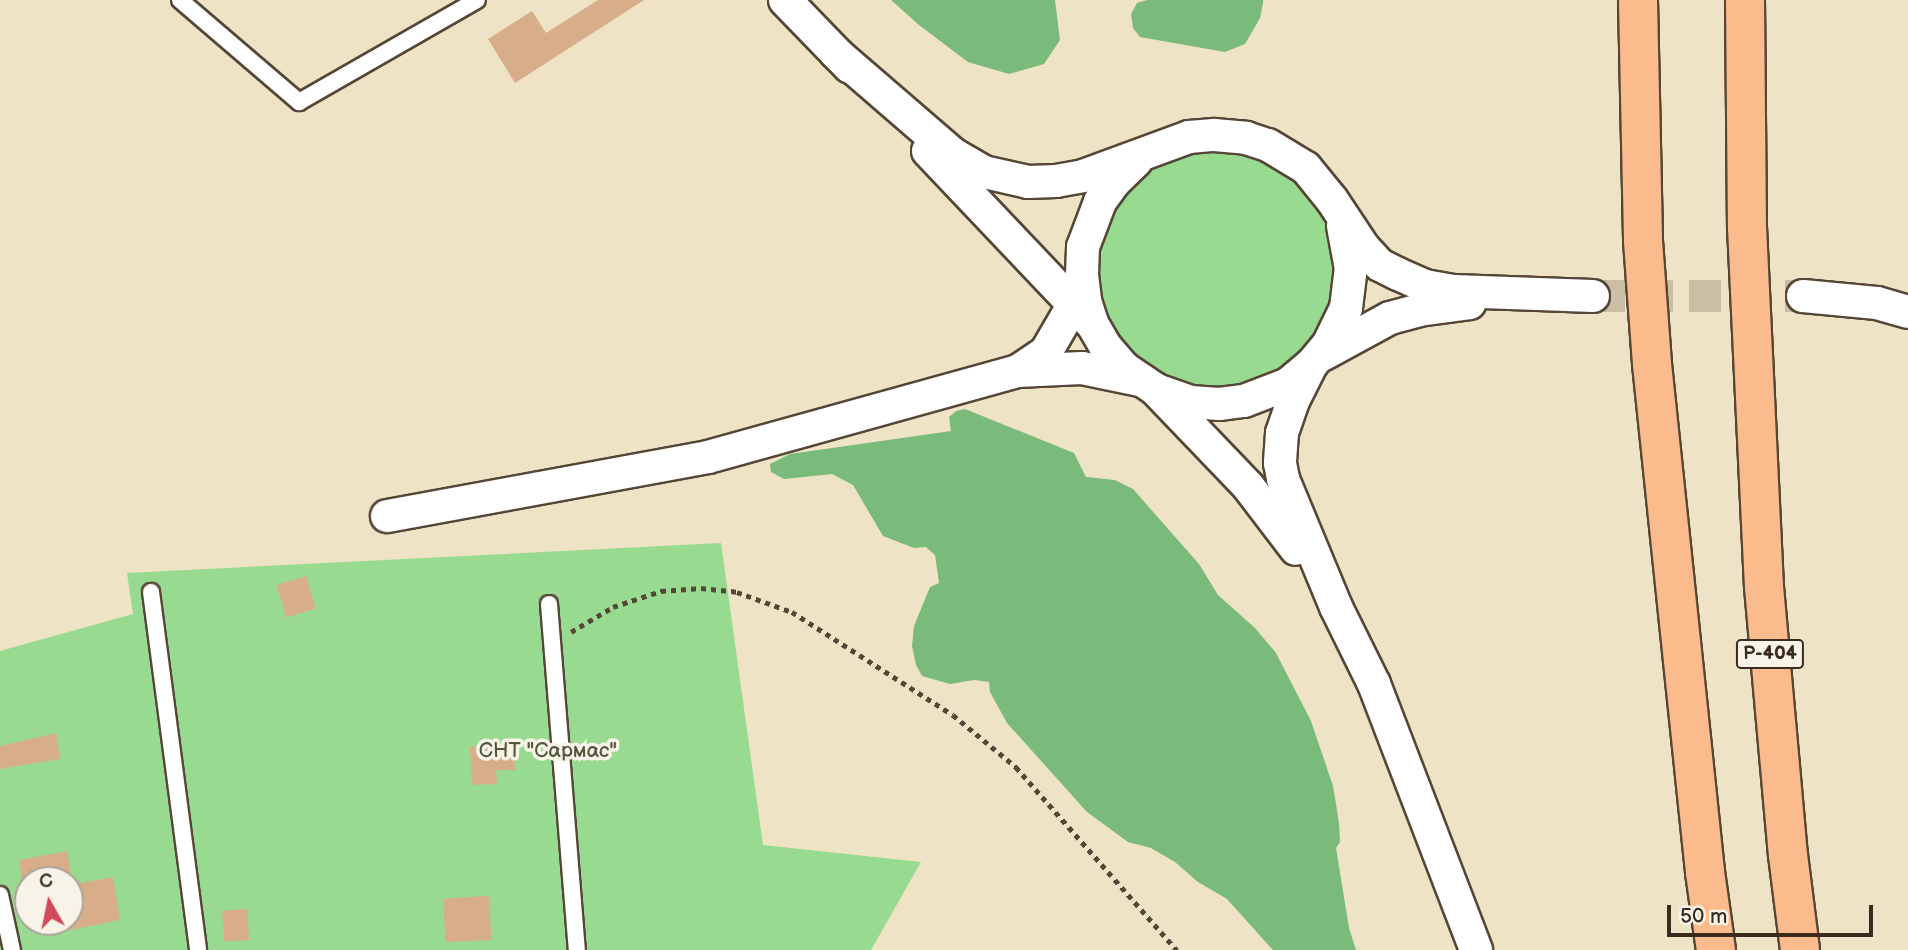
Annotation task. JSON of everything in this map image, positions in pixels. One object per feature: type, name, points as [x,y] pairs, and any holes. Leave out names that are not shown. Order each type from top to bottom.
[{"type":"highway","points":[[1638,0],[1643,241],[1651,364],[1704,872],[1716,950]]},
{"type":"highway","name":"Р-404","points":[[1745,0],[1747,240],[1764,587],[1788,855],[1800,950]]},
{"type":"street","points":[[785,0],[1083,302],[1111,353],[1147,385],[1248,486],[1282,528],[1336,607]]},
{"type":"street","points":[[836,53],[953,154],[994,175],[1028,182],[1056,181],[1083,176],[1189,137],[1214,135],[1247,138],[1291,157],[1306,168],[1332,200],[1364,248],[1380,265],[1398,274],[1425,286],[1520,296],[1593,296]]},
{"type":"street","points":[[1018,371],[1046,352],[1083,302],[1083,247],[1100,202],[1115,181],[1137,160],[1162,146]]},
{"type":"street","points":[[1332,200],[1348,241],[1350,287],[1337,330],[1315,361],[1287,417],[1280,463],[1293,509],[1336,607],[1374,684],[1476,950]]},
{"type":"street","points":[[387,516],[708,457],[1018,371],[1082,368],[1147,385],[1191,402],[1219,404],[1244,401],[1288,384],[1338,343],[1390,318],[1419,310],[1520,296]]},
{"type":"street","points":[[1804,296],[1877,303],[1908,312]]},
{"type":"lane","points":[[180,0],[299,102],[477,0]]},
{"type":"lane","points":[[150,592],[198,950]]},
{"type":"lane","points":[[549,604],[577,950]]},
{"type":"lane","points":[[0,895],[12,950]]},
{"type":"path","points":[[552,644],[613,607],[661,591],[701,588],[737,592],[792,612],[953,715],[1016,767],[1177,950]]},
{"type":"green space","points":[[891,0],[1055,0],[1060,40],[1044,64],[1009,74],[968,62]]},
{"type":"green space","points":[[1147,0],[1263,0],[1263,3],[1260,18],[1245,44],[1225,52],[1140,37],[1133,28],[1131,14],[1137,3]]},
{"type":"green space","points":[[1204,151],[1228,151],[1272,165],[1300,185],[1325,224],[1332,246],[1332,292],[1325,314],[1300,353],[1272,373],[1250,382],[1228,387],[1204,387],[1160,373],[1141,361],[1124,344],[1103,303],[1098,281],[1098,257],[1112,213],[1124,194],[1141,177],[1182,156]]},
{"type":"green space","points":[[965,409],[1074,453],[1086,477],[1115,480],[1133,489],[1199,564],[1218,595],[1255,628],[1276,653],[1311,721],[1333,786],[1340,842],[1336,848],[1349,928],[1356,950],[1273,950],[1227,899],[1198,882],[1175,862],[1151,848],[1128,842],[1087,812],[1007,723],[990,692],[989,682],[974,680],[950,684],[922,676],[916,665],[912,646],[914,626],[930,587],[939,583],[935,555],[926,547],[914,548],[883,536],[853,485],[832,474],[784,479],[771,472],[770,464],[790,454],[951,431],[949,417],[956,411]]},
{"type":"green space","name":"СНТ \"Сармас\"","points":[[721,543],[763,845],[921,862],[871,950],[0,950],[0,651],[133,614],[127,573]]},
{"type":"building","points":[[598,0],[644,0],[515,83],[488,39],[532,11],[546,33]]},
{"type":"building","points":[[306,576],[316,609],[286,618],[276,585]]},
{"type":"building","points":[[56,733],[60,759],[0,769],[0,746]]},
{"type":"building","points":[[514,746],[515,770],[496,770],[497,784],[472,785],[470,747]]},
{"type":"building","points":[[67,851],[70,866],[20,866],[19,860]]},
{"type":"building","points":[[113,877],[120,920],[84,927],[84,882]]},
{"type":"building","points":[[489,896],[491,940],[445,942],[443,898]]},
{"type":"building","points":[[247,909],[249,940],[224,942],[222,911]]},
{"type":"tunnel","points":[[1593,296],[1803,296]]}]
